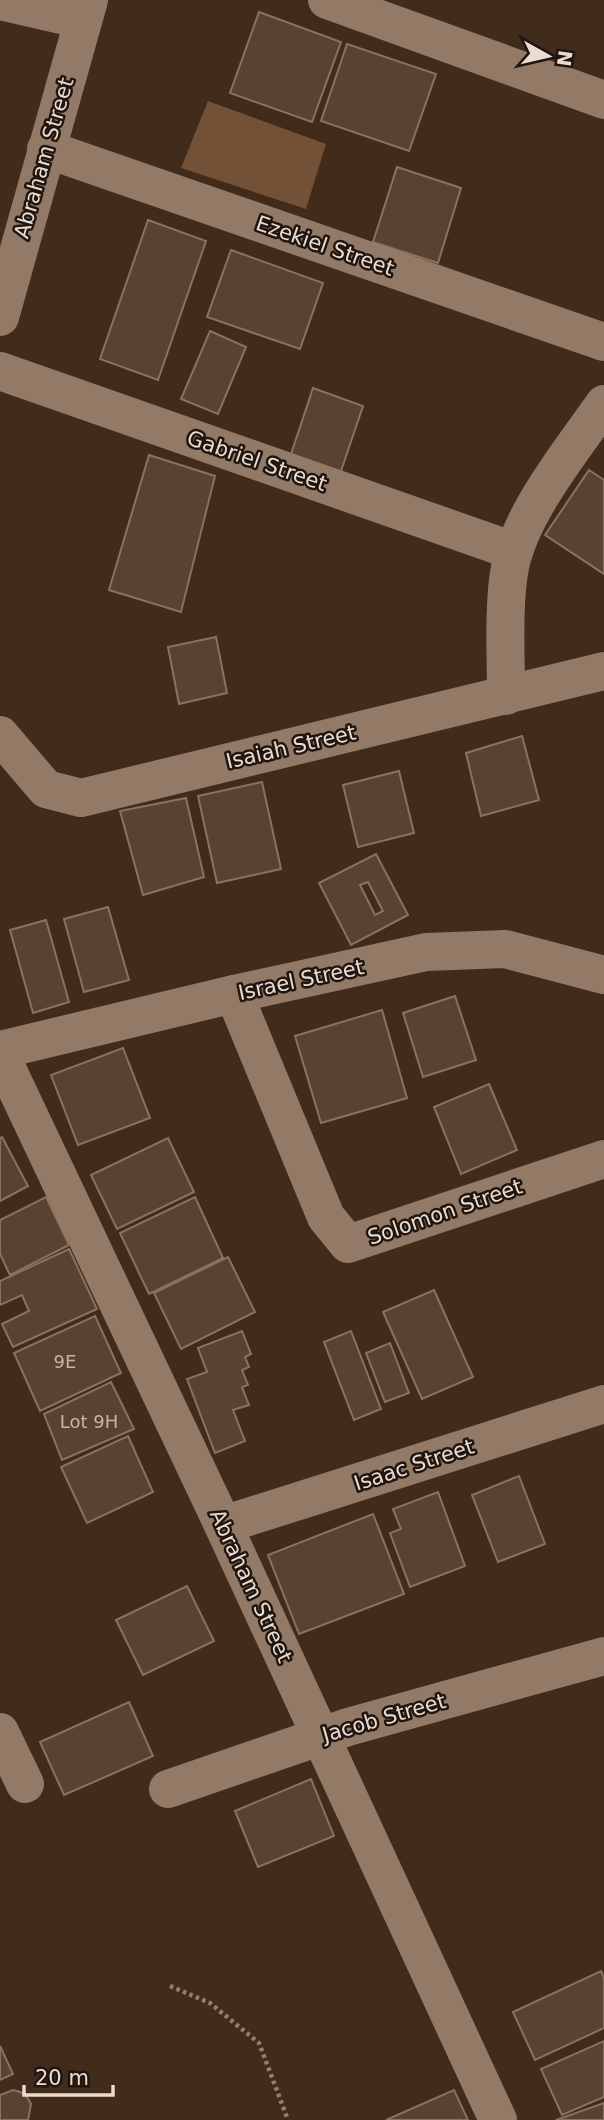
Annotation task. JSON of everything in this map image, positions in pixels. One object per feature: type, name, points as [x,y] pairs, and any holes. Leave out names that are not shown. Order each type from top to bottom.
[{"type":"street","points":[[327,0],[604,100]]},
{"type":"street","points":[[0,1],[86,10]]},
{"type":"street","name":"Abraham Street","points":[[0,317],[86,10]]},
{"type":"street","name":"Ezekiel Street","points":[[46,149],[604,342]]},
{"type":"street","name":"Gabriel Street","points":[[0,371],[514,551]]},
{"type":"street","points":[[506,696],[508,586],[514,551],[540,500],[604,404]]},
{"type":"street","name":"Isaiah Street","points":[[0,735],[46,789],[81,798],[604,671]]},
{"type":"street","name":"Israel Street","points":[[0,1052],[234,994],[426,952],[505,949],[604,975]]},
{"type":"street","name":"Solomon Street","points":[[234,994],[326,1217],[348,1244],[604,1159]]},
{"type":"street","name":"Abraham Street","points":[[0,1052],[223,1525],[498,2120]]},
{"type":"street","name":"Isaac Street","points":[[223,1525],[604,1404]]},
{"type":"street","name":"Jacob Street","points":[[168,1789],[319,1736],[601,1665]]},
{"type":"street","points":[[0,1732],[25,1784]]},
{"type":"path","points":[[170,1986],[210,2003],[258,2042],[288,2120]]},
{"type":"shaded area","points":[[208,101],[326,144],[306,209],[181,168]]},
{"type":"building","points":[[259,12],[341,42],[312,122],[230,93]]},
{"type":"building","points":[[347,44],[436,74],[409,151],[321,121]]},
{"type":"building","points":[[397,167],[461,188],[438,263],[373,242]]},
{"type":"building","points":[[148,220],[206,241],[158,380],[100,359]]},
{"type":"building","points":[[231,250],[323,283],[300,349],[207,317]]},
{"type":"building","points":[[210,331],[246,347],[218,414],[181,399]]},
{"type":"building","points":[[313,388],[363,406],[340,474],[290,457]]},
{"type":"building","points":[[149,455],[215,476],[181,612],[109,590]]},
{"type":"building","points":[[589,470],[604,480],[604,574],[545,535]]},
{"type":"building","points":[[216,637],[227,693],[179,704],[168,647]]},
{"type":"building","points":[[522,736],[539,800],[481,816],[466,753]]},
{"type":"building","points":[[399,771],[414,833],[358,847],[343,785]]},
{"type":"building","points":[[262,782],[281,869],[217,883],[198,796]]},
{"type":"building","points":[[186,798],[204,877],[143,895],[120,811]]},
{"type":"building","points":[[376,854],[408,915],[351,945],[319,883]],"holes":[[[368,882],[383,911],[375,915],[360,885]]]},
{"type":"building","points":[[108,907],[129,980],[84,992],[64,919]]},
{"type":"building","points":[[46,920],[69,1002],[33,1013],[10,930]]},
{"type":"building","points":[[455,996],[476,1060],[423,1077],[403,1013]]},
{"type":"building","points":[[382,1010],[407,1098],[321,1123],[295,1036]]},
{"type":"building","points":[[123,1048],[150,1118],[78,1145],[51,1075]]},
{"type":"building","points":[[489,1084],[517,1150],[461,1174],[434,1107]]},
{"type":"building","points":[[2,1137],[28,1186],[0,1201],[0,1138]]},
{"type":"building","points":[[168,1138],[194,1192],[117,1229],[91,1175]]},
{"type":"building","points":[[46,1197],[69,1245],[10,1275],[0,1254],[0,1220]]},
{"type":"building","points":[[195,1197],[223,1258],[149,1294],[120,1233]]},
{"type":"building","points":[[69,1249],[97,1309],[13,1347],[2,1324],[29,1311],[22,1295],[0,1305],[0,1281]]},
{"type":"building","points":[[228,1257],[255,1312],[181,1349],[154,1293]]},
{"type":"building","points":[[434,1290],[473,1377],[422,1399],[383,1312]]},
{"type":"building","points":[[95,1316],[121,1373],[40,1411],[14,1353]]},
{"type":"building","points":[[242,1331],[251,1354],[245,1357],[249,1367],[242,1370],[248,1385],[242,1387],[249,1405],[233,1410],[245,1441],[215,1453],[187,1379],[207,1372],[198,1348]]},
{"type":"building","points":[[351,1331],[381,1409],[354,1420],[324,1342]]},
{"type":"building","points":[[390,1343],[409,1393],[385,1402],[366,1353]]},
{"type":"building","points":[[111,1382],[134,1429],[62,1460],[44,1414]]},
{"type":"building","points":[[128,1436],[153,1492],[87,1523],[61,1467]]},
{"type":"building","points":[[519,1476],[545,1544],[498,1562],[472,1495]]},
{"type":"building","points":[[438,1492],[465,1566],[410,1587],[390,1533],[401,1529],[393,1509]]},
{"type":"building","points":[[373,1514],[404,1594],[299,1634],[268,1555]]},
{"type":"building","points":[[187,1586],[214,1641],[143,1675],[116,1620]]},
{"type":"building","points":[[129,1702],[153,1756],[64,1795],[40,1742]]},
{"type":"building","points":[[311,1779],[334,1836],[258,1867],[235,1811]]},
{"type":"building","points":[[601,1971],[604,1978],[604,2028],[535,2060],[513,2012]]},
{"type":"building","points":[[604,2041],[604,2097],[562,2115],[541,2069]]},
{"type":"building","points":[[0,2046],[13,2074],[0,2080]]},
{"type":"building","points":[[13,2090],[27,2097],[31,2104],[28,2120],[0,2120],[0,2095]]},
{"type":"building","points":[[454,2090],[468,2120],[386,2120]]},
{"type":"building","points":[[604,2103],[604,2120],[556,2120]]}]
